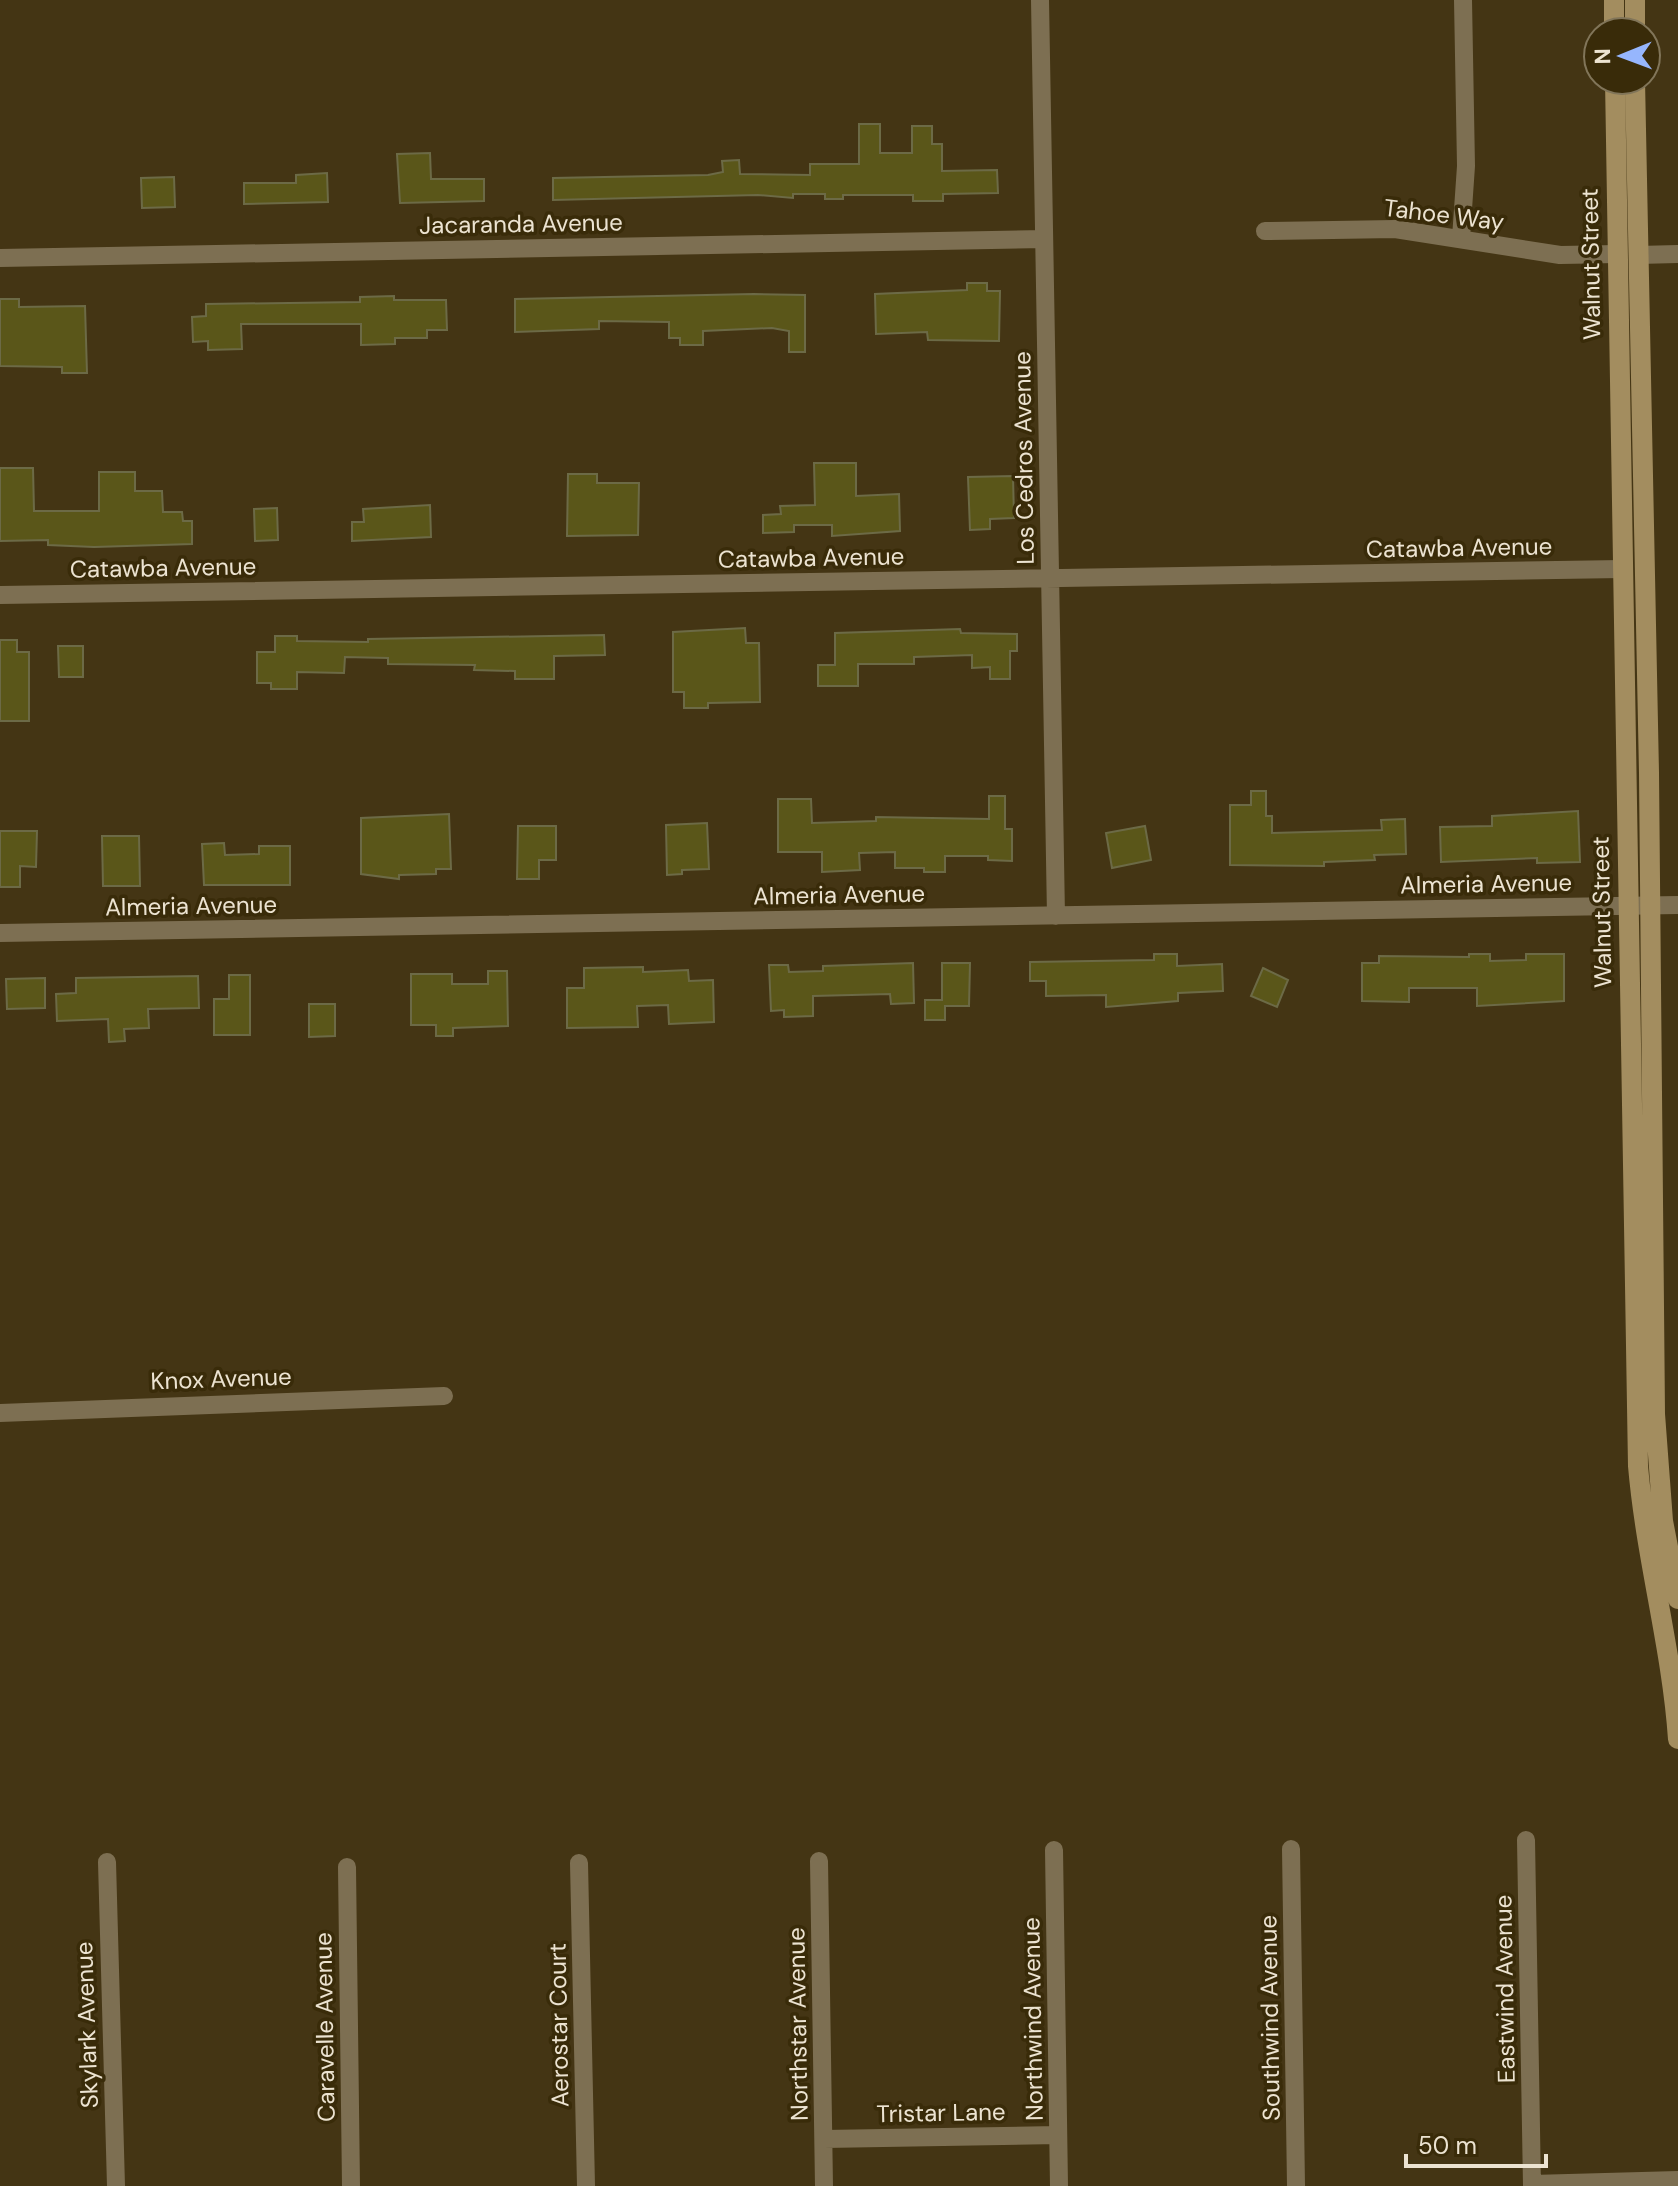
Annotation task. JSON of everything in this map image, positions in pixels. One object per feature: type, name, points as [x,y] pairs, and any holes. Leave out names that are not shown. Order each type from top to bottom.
[{"type":"street","name":"Los Cedros Avenue","points":[[1040,0],[1056,916]]},
{"type":"street","points":[[1461,238],[1466,166],[1463,0]]},
{"type":"street","name":"Walnut Street","points":[[1615,96],[1638,1466],[1650,1570],[1672,1683],[1678,1739]]},
{"type":"street","name":"Walnut Street","points":[[1635,96],[1658,1472],[1678,1599]]},
{"type":"street","name":"Tahoe Way","points":[[1265,231],[1395,229],[1560,255],[1617,254]]},
{"type":"street","name":"Jacaranda Avenue","points":[[0,258],[1044,239]]},
{"type":"street","points":[[1638,255],[1678,254]]},
{"type":"street","name":"Catawba Avenue","points":[[0,595],[1622,569]]},
{"type":"street","name":"Almeria Avenue","points":[[0,933],[1678,905]]},
{"type":"street","name":"Knox Avenue","points":[[0,1413],[444,1396]]},
{"type":"street","name":"Eastwind Avenue","points":[[1526,1840],[1532,2185]]},
{"type":"street","name":"Southwind Avenue","points":[[1291,1849],[1296,2186]]},
{"type":"street","name":"Northwind Avenue","points":[[1054,1850],[1059,2186]]},
{"type":"street","name":"Northstar Avenue","points":[[819,1861],[824,2186]]},
{"type":"street","name":"Skylark Avenue","points":[[107,1862],[116,2186]]},
{"type":"street","name":"Aerostar Court","points":[[579,1863],[586,2186]]},
{"type":"street","name":"Caravelle Avenue","points":[[347,1867],[351,2186]]},
{"type":"street","name":"Tristar Lane","points":[[824,2139],[1058,2135]]},
{"type":"street","points":[[1532,2185],[1678,2180]]},
{"type":"building","points":[[859,124],[880,124],[880,153],[912,153],[912,126],[932,126],[932,144],[942,144],[942,171],[997,170],[998,193],[943,194],[943,201],[913,201],[913,195],[843,195],[843,199],[825,199],[825,194],[793,194],[793,198],[758,195],[553,200],[553,178],[708,175],[723,172],[722,161],[739,160],[740,174],[810,175],[810,164],[859,164]]},
{"type":"building","points":[[430,153],[431,179],[484,179],[484,201],[400,203],[397,154]]},
{"type":"building","points":[[327,173],[328,202],[244,204],[244,183],[296,183],[296,175]]},
{"type":"building","points":[[174,177],[175,207],[142,208],[141,178]]},
{"type":"building","points":[[967,283],[987,283],[987,291],[1000,291],[999,341],[928,340],[927,332],[876,334],[875,294],[967,290]]},
{"type":"building","points":[[805,295],[805,352],[789,352],[789,331],[772,328],[703,331],[703,345],[680,345],[680,338],[669,338],[669,322],[599,321],[599,329],[515,332],[515,299]]},
{"type":"building","points":[[394,296],[394,300],[446,300],[447,330],[427,330],[427,338],[395,338],[395,344],[361,345],[361,324],[241,324],[242,349],[208,350],[208,341],[193,342],[192,317],[206,316],[206,304],[360,302],[360,297]]},
{"type":"building","points":[[0,299],[19,299],[19,307],[85,306],[87,373],[62,373],[62,367],[0,366]]},
{"type":"building","points":[[814,463],[856,463],[856,496],[899,494],[900,531],[832,536],[832,525],[794,525],[794,532],[763,533],[763,515],[781,514],[780,506],[815,505]]},
{"type":"building","points":[[0,468],[33,468],[34,511],[99,511],[99,472],[135,472],[135,491],[162,491],[163,512],[182,512],[183,521],[192,521],[192,544],[94,547],[48,545],[48,540],[0,541]]},
{"type":"building","points":[[568,474],[597,474],[597,483],[639,483],[638,535],[567,536]]},
{"type":"building","points":[[1013,476],[1014,518],[990,519],[990,529],[970,530],[968,477]]},
{"type":"building","points":[[430,505],[431,537],[352,541],[352,522],[364,522],[363,509]]},
{"type":"building","points":[[277,508],[278,540],[255,541],[254,509]]},
{"type":"building","points":[[745,628],[746,643],[759,643],[760,702],[708,703],[708,708],[684,708],[684,692],[673,692],[673,632]]},
{"type":"building","points":[[960,629],[961,633],[1017,634],[1017,651],[1010,651],[1010,679],[990,679],[990,667],[972,668],[972,655],[914,657],[914,664],[858,664],[858,686],[818,686],[818,665],[835,665],[835,633]]},
{"type":"building","points":[[604,635],[605,655],[554,656],[554,679],[515,679],[515,671],[474,670],[475,665],[388,664],[388,658],[345,657],[344,673],[297,672],[297,689],[271,689],[271,683],[257,683],[257,652],[275,652],[275,636],[297,636],[297,641],[368,642],[368,639]]},
{"type":"building","points":[[0,640],[17,640],[17,652],[29,652],[29,721],[0,721]]},
{"type":"building","points":[[58,646],[83,646],[83,677],[59,677]]},
{"type":"building","points":[[1251,791],[1266,791],[1266,816],[1272,816],[1272,833],[1382,830],[1381,820],[1405,819],[1406,854],[1374,855],[1375,860],[1324,862],[1324,866],[1230,865],[1230,805],[1251,805]]},
{"type":"building","points":[[989,796],[1005,796],[1005,829],[1012,829],[1012,861],[988,860],[988,856],[945,856],[945,872],[924,872],[924,868],[895,868],[895,852],[859,853],[860,870],[822,872],[822,852],[778,852],[778,799],[811,799],[812,823],[876,821],[876,817],[989,819]]},
{"type":"building","points":[[1578,811],[1580,862],[1537,863],[1537,858],[1441,862],[1440,827],[1492,826],[1492,816]]},
{"type":"building","points":[[449,814],[451,869],[436,869],[436,874],[399,875],[399,879],[361,874],[361,818]]},
{"type":"building","points":[[707,823],[709,869],[682,870],[682,874],[667,875],[666,825]]},
{"type":"building","points":[[518,826],[556,826],[556,860],[539,860],[539,879],[517,879]]},
{"type":"building","points":[[1145,826],[1151,860],[1112,868],[1106,833]]},
{"type":"building","points":[[0,831],[37,831],[36,867],[20,866],[20,887],[0,887]]},
{"type":"building","points":[[102,836],[139,836],[140,886],[103,886]]},
{"type":"building","points":[[224,843],[225,855],[259,854],[259,846],[290,846],[290,885],[204,885],[202,844]]},
{"type":"building","points":[[1154,954],[1177,954],[1177,966],[1222,964],[1223,991],[1178,993],[1178,1001],[1106,1007],[1106,995],[1046,996],[1046,981],[1030,981],[1030,962],[1154,960]]},
{"type":"building","points":[[1469,954],[1490,954],[1490,961],[1526,960],[1526,954],[1564,954],[1564,1001],[1477,1006],[1477,988],[1409,988],[1409,1002],[1362,1001],[1362,963],[1379,963],[1379,956],[1469,957]]},
{"type":"building","points":[[913,963],[914,1003],[891,1004],[890,994],[813,996],[813,1016],[784,1017],[784,1010],[771,1011],[769,965],[788,965],[789,972],[823,971],[823,966]]},
{"type":"building","points":[[942,963],[970,963],[969,1006],[945,1006],[945,1020],[925,1020],[925,1000],[942,1000]]},
{"type":"building","points":[[643,967],[643,972],[688,970],[689,981],[713,980],[714,1022],[669,1024],[668,1005],[637,1006],[638,1027],[567,1028],[567,988],[584,988],[584,968]]},
{"type":"building","points":[[1263,968],[1288,980],[1277,1007],[1251,996]]},
{"type":"building","points":[[488,971],[507,971],[508,1026],[453,1028],[453,1036],[436,1036],[436,1025],[411,1025],[411,974],[452,974],[452,984],[488,984]]},
{"type":"building","points":[[229,975],[250,975],[250,1035],[214,1035],[214,999],[229,999]]},
{"type":"building","points":[[198,976],[199,1008],[148,1009],[149,1028],[124,1029],[125,1041],[109,1042],[108,1019],[57,1021],[56,994],[76,993],[76,978]]},
{"type":"building","points":[[45,978],[45,1008],[7,1009],[6,979]]},
{"type":"building","points":[[309,1004],[335,1004],[335,1036],[309,1037]]}]
